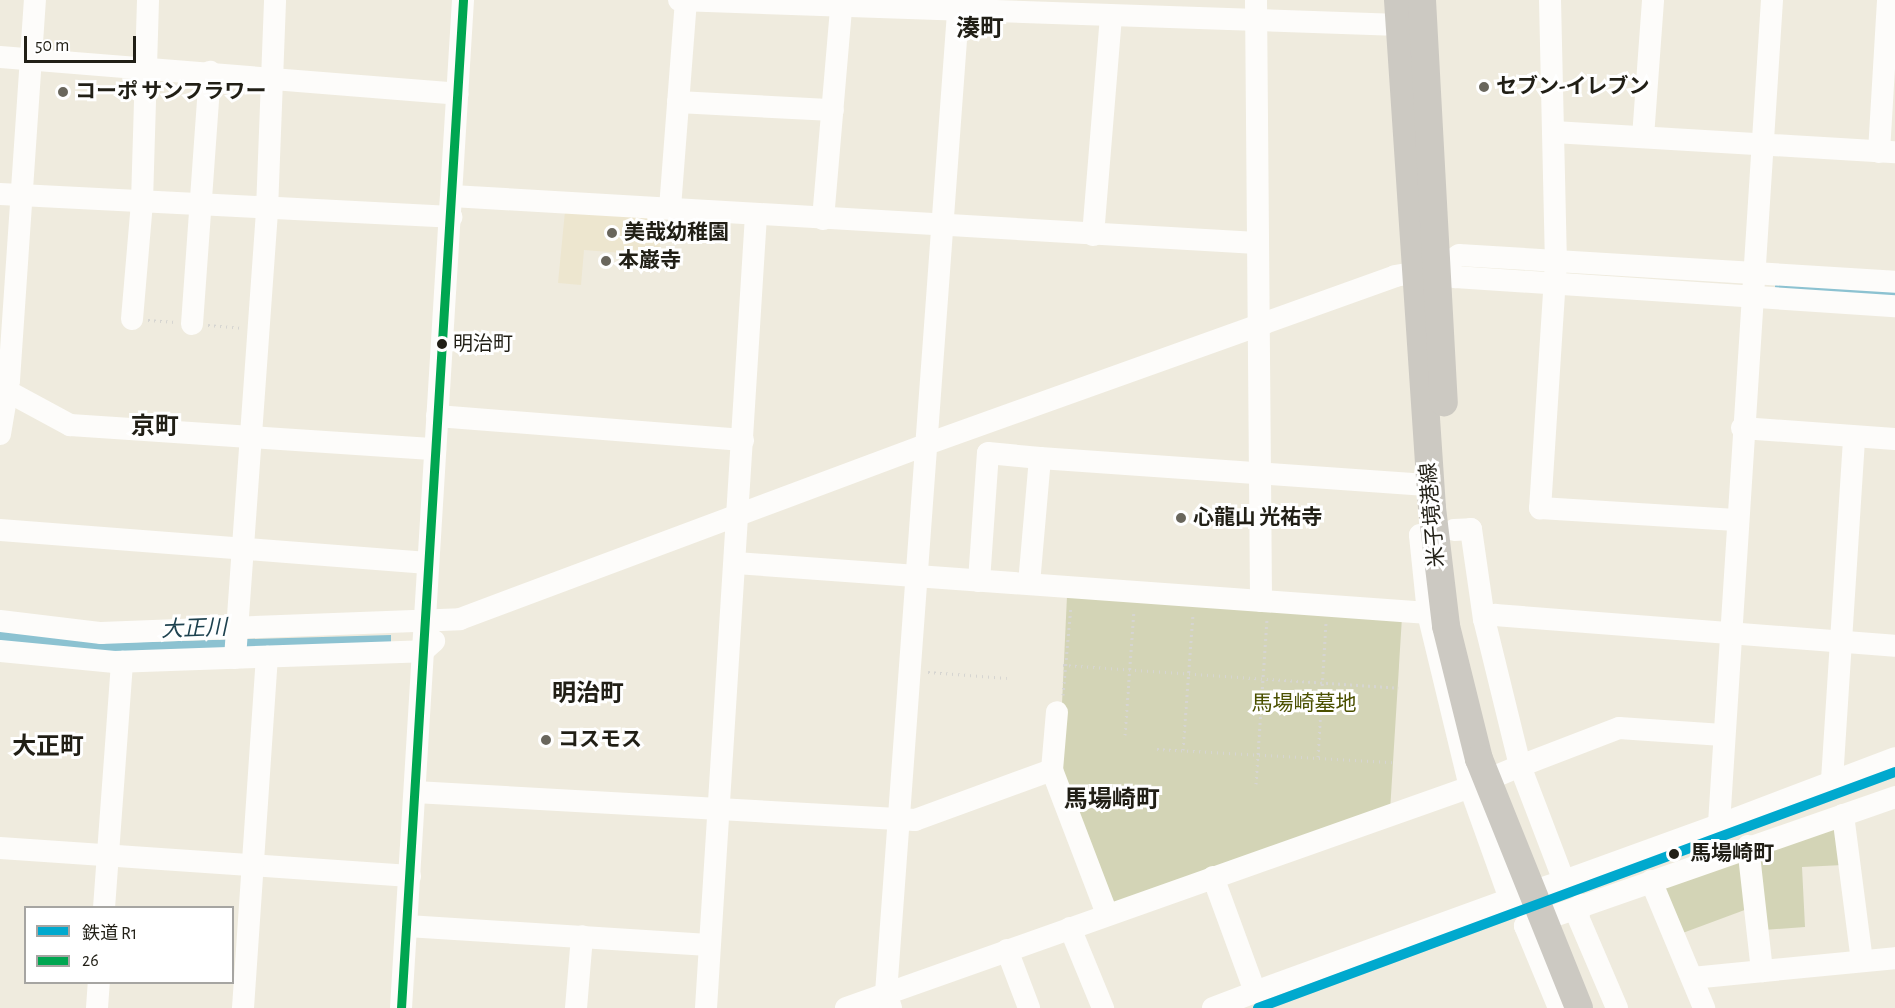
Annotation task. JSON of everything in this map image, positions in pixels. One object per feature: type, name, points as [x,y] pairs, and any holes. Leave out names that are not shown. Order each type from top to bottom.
[{"type":"main road","name":"米子境港線","points":[[1422,0],[1430,485],[1444,531],[1464,623],[1481,730],[1527,841],[1588,1006]]},
{"type":"main road","name":"米子境港線","points":[[1399,12],[1427,270],[1444,531]]},
{"type":"street","points":[[0,434],[5,383],[11,195],[31,60],[35,0]]},
{"type":"street","points":[[132,319],[142,202],[148,68],[148,0]]},
{"type":"street","points":[[235,658],[240,549],[267,210],[275,0]]},
{"type":"street","points":[[401,1008],[464,0]]},
{"type":"street","points":[[679,0],[841,7],[959,6],[1111,17],[1256,11],[1399,12]]},
{"type":"street","points":[[670,208],[686,0]]},
{"type":"street","points":[[1550,0],[1556,262],[1540,508],[1736,520]]},
{"type":"street","points":[[1643,137],[1653,0]]},
{"type":"street","points":[[1719,825],[1736,520],[1772,0]]},
{"type":"street","points":[[1554,132],[1887,152],[1887,0]]},
{"type":"street","points":[[888,1001],[916,576],[959,6]]},
{"type":"street","points":[[823,219],[841,7]]},
{"type":"street","points":[[1256,11],[1258,473],[1264,602]]},
{"type":"street","points":[[1093,235],[1111,17]]},
{"type":"street","points":[[0,57],[272,77],[458,94]]},
{"type":"street","points":[[192,324],[203,206],[210,72]]},
{"type":"street","points":[[678,102],[832,110]]},
{"type":"street","points":[[11,195],[267,210],[451,207],[670,208],[944,228],[1257,243]]},
{"type":"street","points":[[706,1008],[708,945],[736,563],[756,215]]},
{"type":"street","points":[[0,621],[101,633],[236,630],[460,619],[927,444],[1257,326],[1427,270],[1460,255],[1895,282]]},
{"type":"street","points":[[1427,270],[1455,277],[1555,285],[1895,306]]},
{"type":"street","points":[[5,383],[70,425],[249,439],[435,449]]},
{"type":"street","points":[[437,416],[743,440]]},
{"type":"street","points":[[1742,428],[1895,440]]},
{"type":"street","points":[[1832,780],[1854,437]]},
{"type":"street","points":[[979,580],[988,453],[1430,485]]},
{"type":"street","points":[[1029,584],[1040,458]]},
{"type":"street","points":[[1510,899],[1470,787],[1428,613],[1420,535],[1471,529],[1484,619],[1520,766],[1564,881]]},
{"type":"street","points":[[0,530],[428,563]]},
{"type":"street","points":[[736,563],[1428,613]]},
{"type":"street","points":[[1484,619],[1495,615],[1895,646]]},
{"type":"street","points":[[0,651],[122,662],[423,651],[460,619]]},
{"type":"street","points":[[99,661],[101,633]]},
{"type":"street","points":[[243,1008],[267,657]]},
{"type":"street","points":[[104,906],[122,662]]},
{"type":"street","points":[[1057,712],[1052,770],[1107,914]]},
{"type":"street","points":[[846,1008],[888,1001],[1007,950],[1470,787],[1619,728],[1723,735]]},
{"type":"street","points":[[1213,1008],[1719,825],[1832,780],[1895,758]]},
{"type":"street","points":[[415,792],[718,812],[915,820],[1052,770]]},
{"type":"street","points":[[1588,1006],[1525,926],[1748,846],[1895,797]]},
{"type":"street","points":[[1843,815],[1862,961]]},
{"type":"street","points":[[1748,846],[1762,971]]},
{"type":"street","points":[[0,848],[410,876]]},
{"type":"street","points":[[1213,877],[1255,992]]},
{"type":"street","points":[[1651,880],[1704,1008]]},
{"type":"street","points":[[1581,905],[1578,917],[1588,1006]]},
{"type":"street","points":[[407,926],[708,945]]},
{"type":"street","points":[[1070,928],[1102,1008]]},
{"type":"street","points":[[576,1008],[582,936]]},
{"type":"street","points":[[1007,950],[1029,1008]]},
{"type":"street","points":[[1692,978],[1895,958]]},
{"type":"street","points":[[97,1008],[99,984]]},
{"type":"path","points":[[1057,712],[1072,588]]},
{"type":"path","points":[[1125,735],[1135,592]]},
{"type":"path","points":[[1183,750],[1194,597]]},
{"type":"path","points":[[1256,784],[1263,679],[1264,602]]},
{"type":"path","points":[[1318,758],[1327,606]]},
{"type":"path","points":[[1064,665],[1398,688]]},
{"type":"path","points":[[910,670],[1007,678]]},
{"type":"path","points":[[1157,748],[1393,762]]},
{"type":"shaded area","name":"美哉幼稚園","points":[[565,211],[662,217],[659,256],[584,250],[581,285],[558,283]]},
{"type":"green space","name":"馬場崎墓地","points":[[1067,596],[1402,617],[1390,811],[1110,909],[1059,769]]},
{"type":"green space","points":[[1830,820],[1840,831],[1843,865],[1802,867],[1805,927],[1763,930],[1757,849]]},
{"type":"green space","points":[[1735,855],[1747,867],[1750,908],[1680,934],[1660,893],[1666,883]]},
{"type":"water","points":[[0,631],[110,643],[391,635],[391,644],[106,652],[0,641]]},
{"type":"waterway","points":[[1777,286],[1895,294]]},
{"type":"rail line","name":"R1","points":[[1258,1008],[1895,772]]},
{"type":"transit line","name":"26","points":[[401,1008],[463,0]]},
{"type":"place","name":"セブン-イレブン","points":[[1484,87]]},
{"type":"place","name":"コーポ サンフラワー","points":[[63,92]]},
{"type":"place","name":"美哉幼稚園","points":[[612,233]]},
{"type":"place","name":"本巌寺","points":[[606,261]]},
{"type":"place","name":"明治町","points":[[442,344]]},
{"type":"place","name":"心龍山 光祐寺","points":[[1181,518]]},
{"type":"place","name":"コスモス","points":[[546,740]]},
{"type":"place","name":"馬場崎町","points":[[1674,854]]},
{"type":"district","name":"湊町","points":[[980,30]]},
{"type":"district","name":"京町","points":[[155,428]]},
{"type":"district","name":"明治町","points":[[588,695]]},
{"type":"district","name":"大正町","points":[[48,748]]},
{"type":"district","name":"馬場崎町","points":[[1112,801]]},
{"type":"water label","name":"大正川","points":[[194,629]]}]
